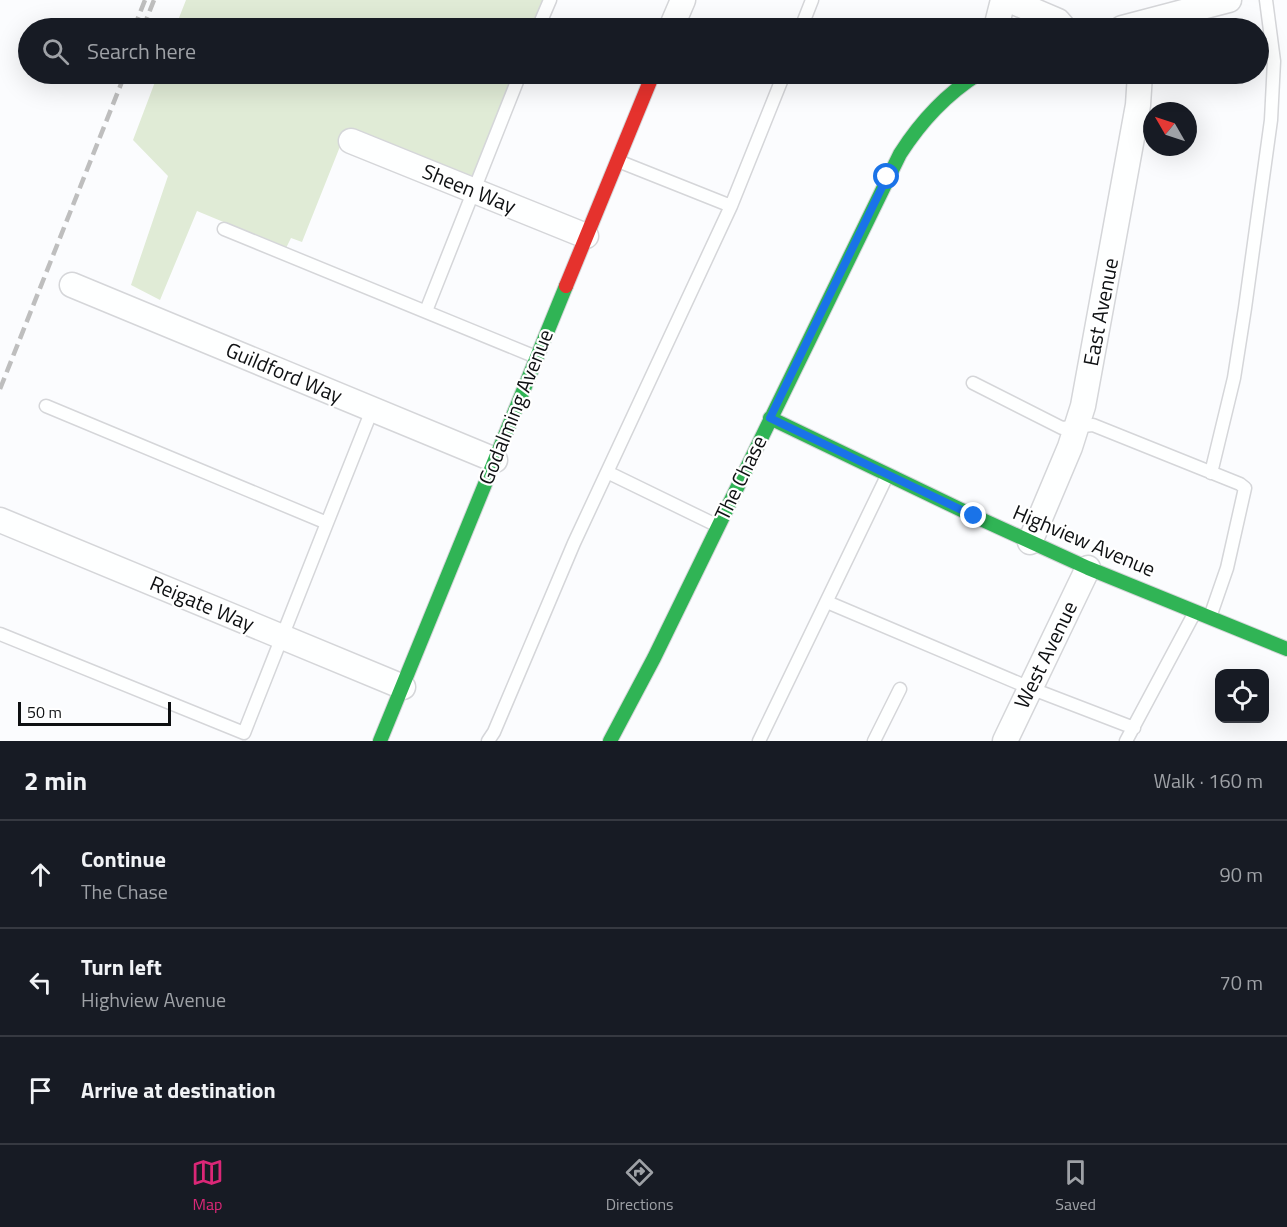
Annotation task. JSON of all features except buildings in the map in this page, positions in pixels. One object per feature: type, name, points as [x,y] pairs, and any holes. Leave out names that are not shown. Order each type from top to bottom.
[{"type":"street","points":[[675,18],[683,0]]},
{"type":"street","points":[[998,18],[1003,0]]},
{"type":"street","points":[[1008,0],[1051,18]]},
{"type":"street","points":[[1164,18],[1229,0]]},
{"type":"street","name":"Godalming Avenue","points":[[380,741],[649,84]]},
{"type":"street","name":"The Chase","points":[[610,741],[654,658],[900,154],[935,105],[961,84]]},
{"type":"street","name":"East Avenue","points":[[1030,542],[1078,425],[1101,315],[1138,105],[1139,84]]},
{"type":"street","name":"Sheen Way","points":[[351,141],[586,236]]},
{"type":"street","name":"Guildford Way","points":[[72,285],[495,460]]},
{"type":"street","name":"Highview Avenue","points":[[770,418],[1088,568],[1287,649]]},
{"type":"street","name":"Reigate Way","points":[[0,520],[403,687]]},
{"type":"street","name":"West Avenue","points":[[1005,741],[1088,568]]},
{"type":"lane","points":[[542,18],[550,0]]},
{"type":"lane","points":[[805,18],[812,0]]},
{"type":"lane","points":[[1266,0],[1268,18]]},
{"type":"lane","points":[[1211,473],[1234,378],[1242,332],[1271,120],[1274,62],[1269,23]]},
{"type":"lane","points":[[426,311],[516,84]]},
{"type":"lane","points":[[488,741],[494,732],[607,472],[730,207],[780,84]]},
{"type":"lane","points":[[617,160],[730,207]]},
{"type":"lane","points":[[224,229],[537,357]]},
{"type":"lane","points":[[973,383],[1062,428],[1093,425],[1245,488],[1246,494],[1227,568],[1210,617]]},
{"type":"lane","points":[[46,406],[327,523]]},
{"type":"lane","points":[[0,634],[244,733],[372,410]]},
{"type":"lane","points":[[607,472],[718,526]]},
{"type":"lane","points":[[759,741],[888,475]]},
{"type":"lane","points":[[827,602],[1030,688],[1134,728]]},
{"type":"lane","points":[[1126,741],[1195,611]]},
{"type":"lane","points":[[874,741],[900,689]]},
{"type":"green space","points":[[186,0],[549,0],[541,18],[179,18]]},
{"type":"green space","points":[[154,84],[516,84],[474,191],[343,139],[302,242],[291,238],[286,248],[197,211],[160,300],[131,285],[168,176],[133,140]]},
{"type":"railway","points":[[138,18],[145,0]]},
{"type":"railway","points":[[147,18],[154,0]]},
{"type":"railway","points":[[0,389],[121,84]]},
{"type":"traffic: fast","points":[[610,741],[654,658],[900,154],[934,110],[964,84]]},
{"type":"traffic: fast","points":[[380,741],[566,286]]},
{"type":"traffic: fast","points":[[770,418],[1088,568],[1287,649]]},
{"type":"traffic: jam","points":[[566,286],[649,84]]},
{"type":"route","points":[[887,177],[770,418],[974,516]]}]
